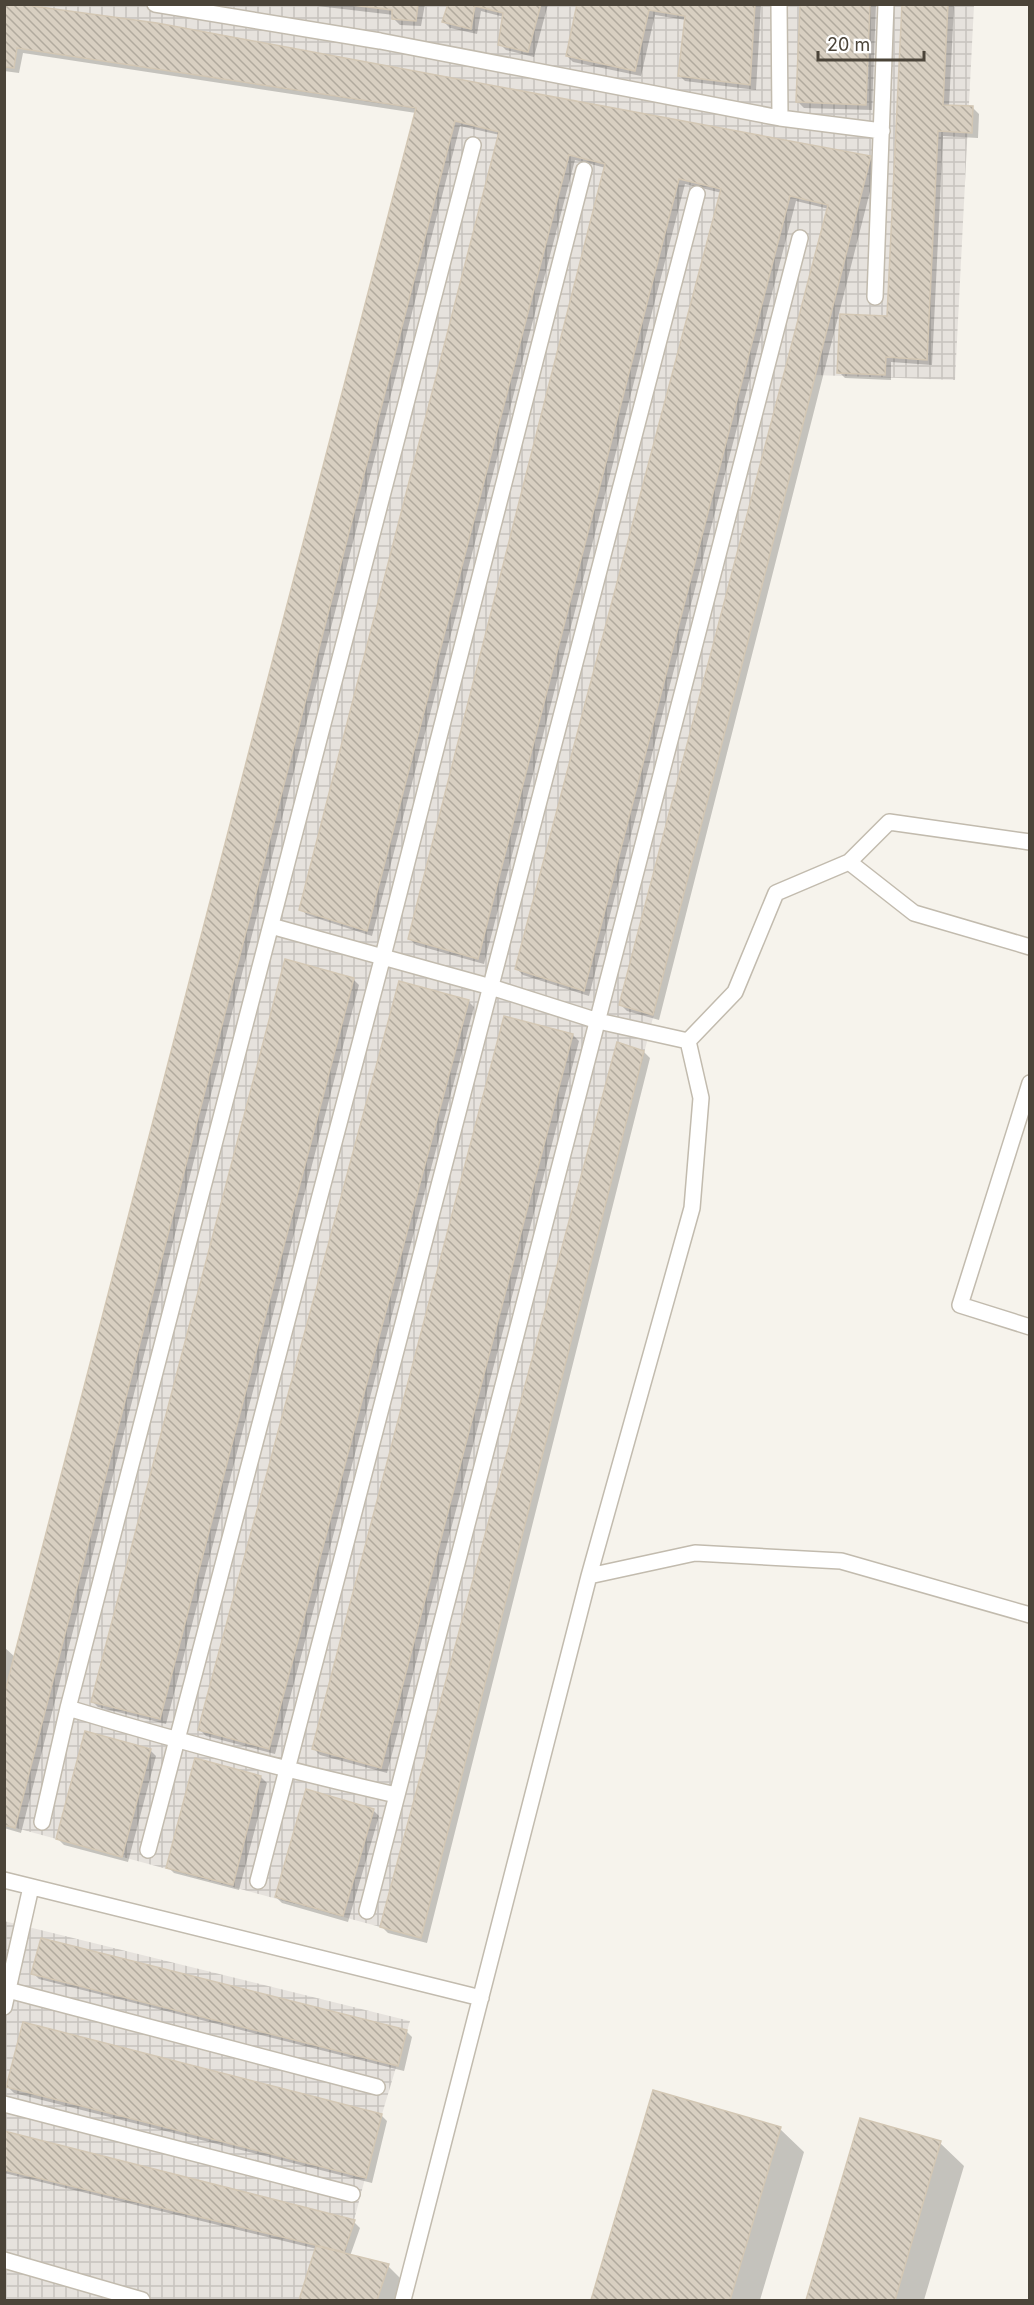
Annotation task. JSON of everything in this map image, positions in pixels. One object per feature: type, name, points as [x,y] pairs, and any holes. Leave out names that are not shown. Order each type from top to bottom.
[{"type":"lane","points":[[155,4],[380,41],[780,118],[882,131]]},
{"type":"lane","points":[[779,4],[780,118]]},
{"type":"lane","points":[[875,297],[886,4]]},
{"type":"lane","points":[[42,1822],[68,1708],[473,145]]},
{"type":"lane","points":[[148,1850],[383,956],[584,170]]},
{"type":"lane","points":[[258,1881],[697,194]]},
{"type":"lane","points":[[367,1911],[800,238]]},
{"type":"lane","points":[[688,1041],[735,992],[776,893],[849,862],[890,822],[1029,842]]},
{"type":"lane","points":[[849,862],[914,914],[1029,947]]},
{"type":"lane","points":[[270,926],[491,987],[598,1021],[688,1041]]},
{"type":"lane","points":[[403,2301],[589,1576],[692,1208],[701,1098],[688,1041]]},
{"type":"lane","points":[[1029,1083],[960,1305],[1029,1327]]},
{"type":"lane","points":[[589,1576],[695,1553],[841,1561],[1029,1616]]},
{"type":"lane","points":[[68,1708],[287,1770],[396,1795]]},
{"type":"lane","points":[[4,1880],[481,1998]]},
{"type":"lane","points":[[4,2007],[31,1887]]},
{"type":"lane","points":[[7,1990],[376,2087]]},
{"type":"lane","points":[[4,2104],[352,2194]]},
{"type":"lane","points":[[4,2260],[142,2301]]},
{"type":"shaded area","points":[[4,5],[974,5],[955,380],[815,375],[421,1938],[5,1825],[416,109],[5,46]]},
{"type":"shaded area","points":[[4,1921],[410,2021],[382,2114],[333,2300],[5,2300]]},
{"type":"building","points":[[4,4],[157,23],[871,156],[653,1015],[619,1005],[828,205],[790,196],[584,991],[515,969],[721,189],[679,179],[478,959],[408,939],[605,164],[569,155],[367,931],[299,910],[499,132],[455,121],[15,1828],[4,1825],[4,1695],[416,108],[17,48],[14,68],[4,67]]},
{"type":"building","points":[[343,4],[418,4],[416,21],[392,19],[392,10]]},
{"type":"building","points":[[448,4],[541,4],[528,52],[498,45],[503,13],[475,6],[471,29],[442,22]]},
{"type":"building","points":[[577,4],[755,4],[750,85],[678,76],[685,16],[649,10],[635,71],[566,56]]},
{"type":"building","points":[[800,4],[870,4],[866,105],[796,102]]},
{"type":"building","points":[[902,4],[948,4],[943,105],[973,106],[972,133],[938,131],[927,360],[886,357],[885,375],[837,373],[840,314],[887,316]]},
{"type":"building","points":[[285,959],[354,978],[160,1719],[91,1702]]},
{"type":"building","points":[[399,981],[469,1000],[269,1749],[198,1730]]},
{"type":"building","points":[[504,1016],[573,1034],[381,1768],[312,1749]]},
{"type":"building","points":[[617,1042],[644,1051],[421,1938],[380,1927]]},
{"type":"building","points":[[85,1731],[151,1749],[122,1857],[56,1839]]},
{"type":"building","points":[[195,1758],[261,1776],[233,1885],[166,1868]]},
{"type":"building","points":[[306,1789],[374,1809],[343,1916],[275,1897]]},
{"type":"building","points":[[41,1938],[407,2030],[398,2066],[31,1974]]},
{"type":"building","points":[[23,2022],[382,2114],[366,2178],[6,2087]]},
{"type":"building","points":[[653,2090],[781,2127],[730,2300],[591,2300]]},
{"type":"building","points":[[860,2118],[941,2141],[895,2300],[806,2300]]},
{"type":"building","points":[[4,2131],[355,2220],[344,2252],[4,2170]]},
{"type":"building","points":[[316,2246],[389,2264],[377,2300],[299,2300]]}]
